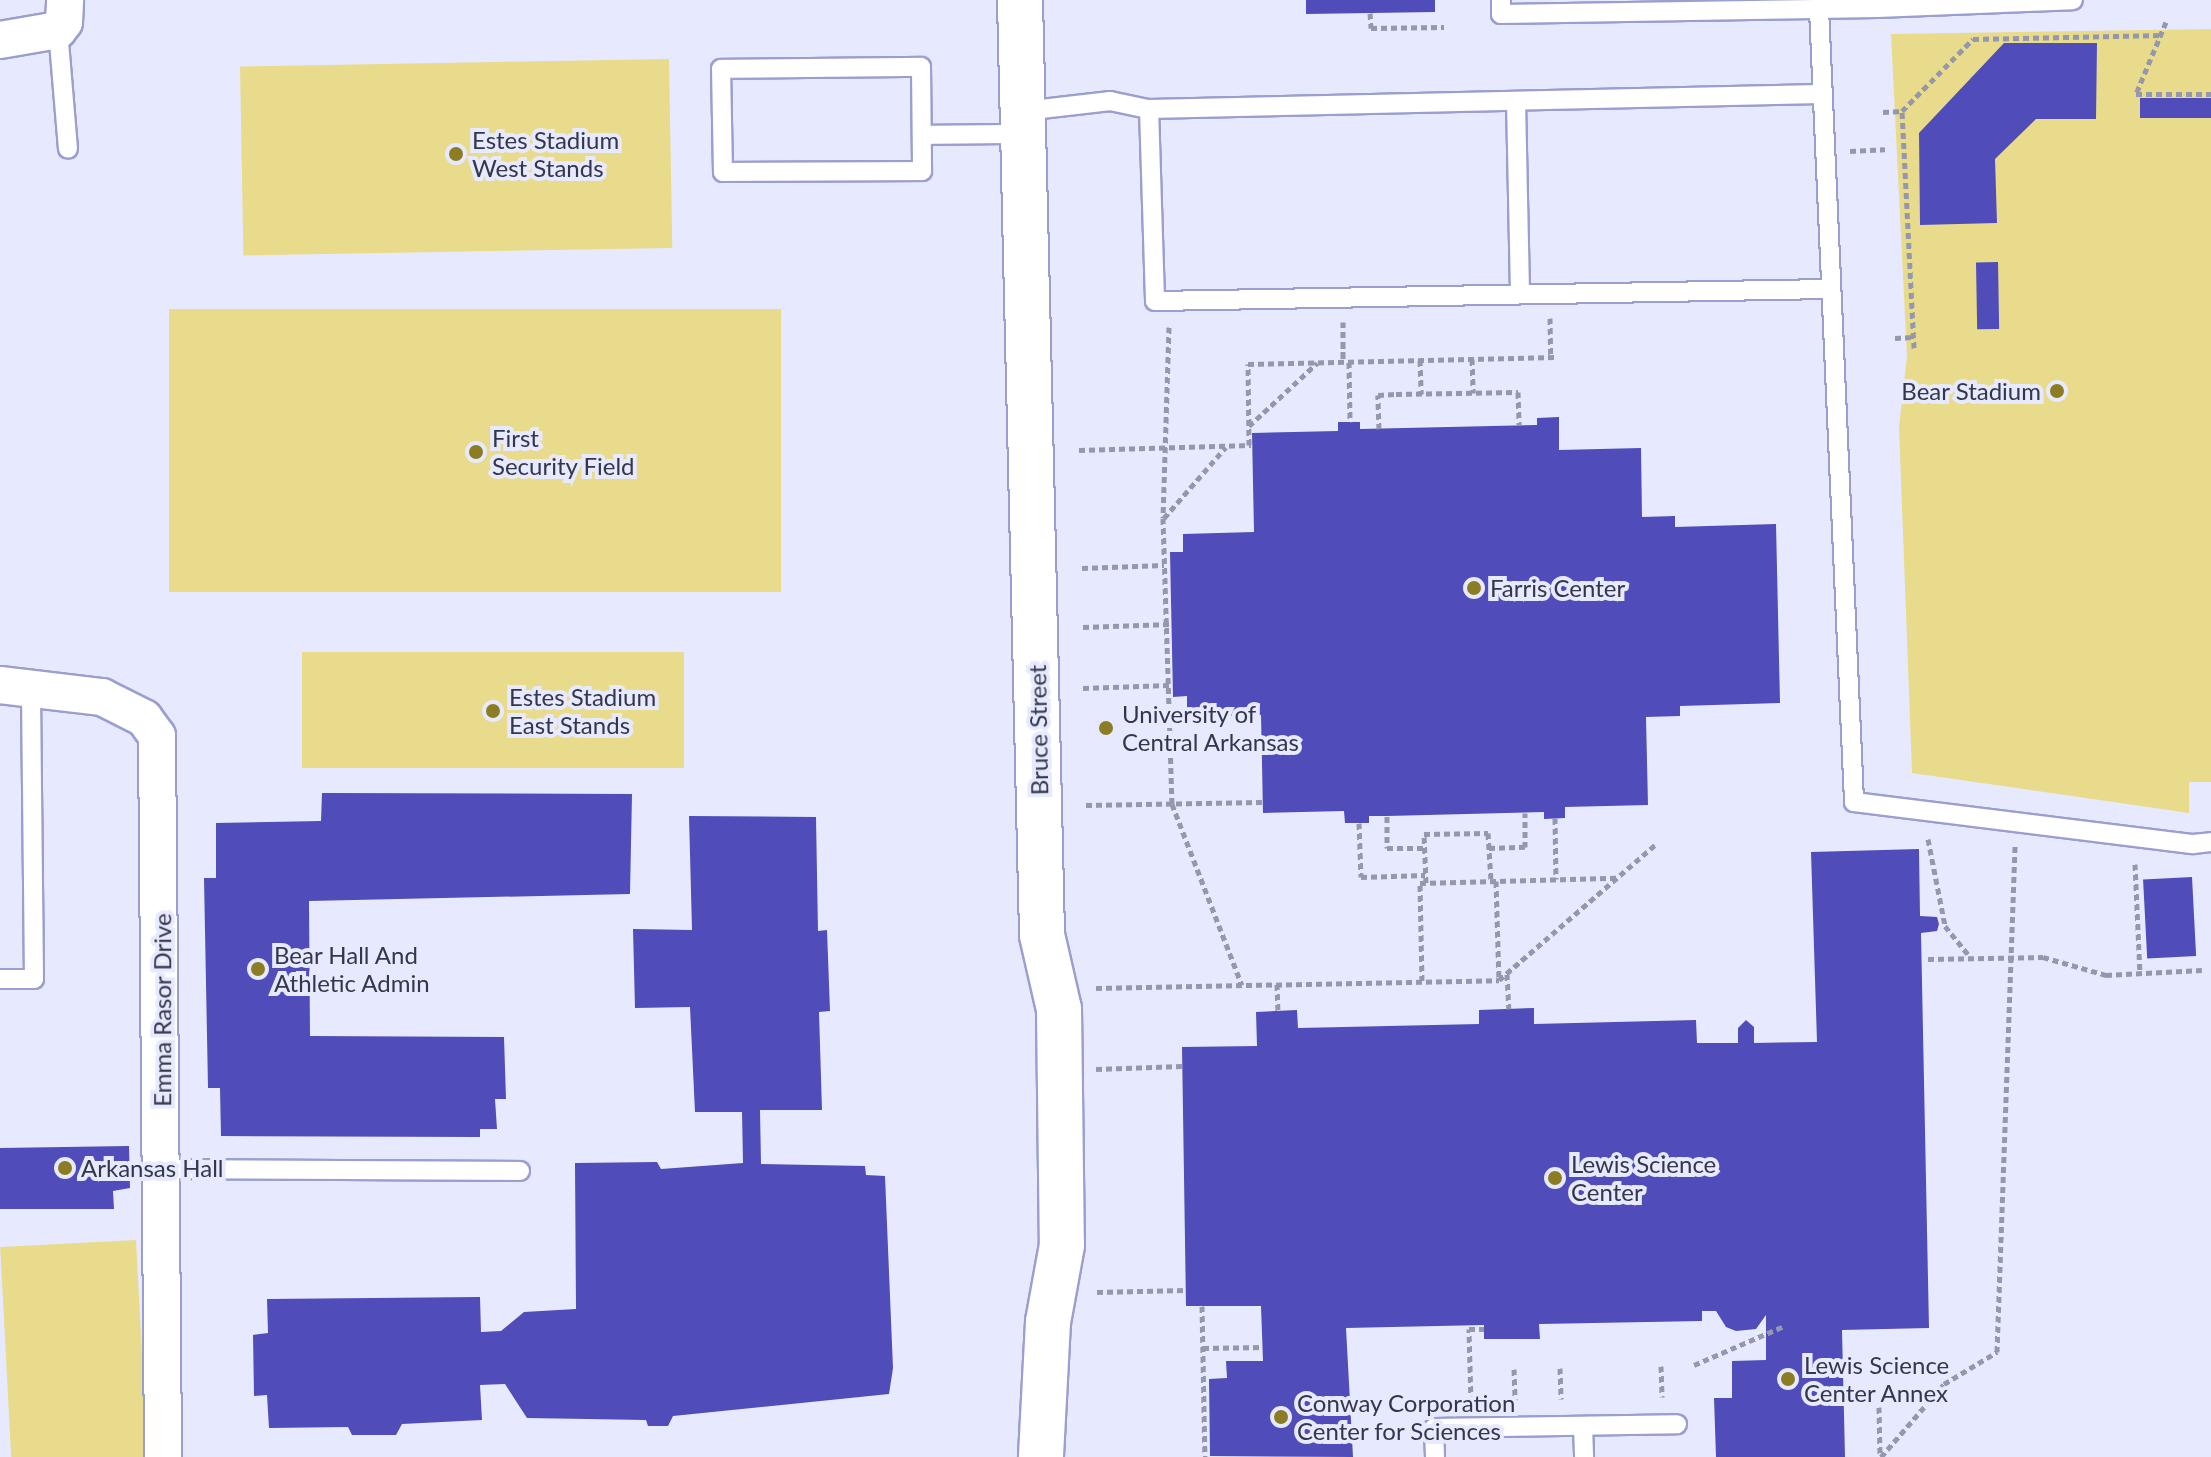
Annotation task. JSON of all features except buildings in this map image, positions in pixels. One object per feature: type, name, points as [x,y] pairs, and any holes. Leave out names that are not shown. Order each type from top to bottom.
[{"type":"street","name":"Bruce Street","points":[[1020,0],[1042,935],[1059,1009],[1062,1245],[1048,1322],[1041,1457]]},
{"type":"street","points":[[0,40],[61,15]]},
{"type":"street","name":"Emma Rasor Drive","points":[[16,685],[118,703],[144,718],[157,736],[163,1457]]},
{"type":"lane","points":[[1501,0],[1501,14],[1819,9],[1877,4],[2073,0]]},
{"type":"lane","points":[[1819,9],[1854,802],[2193,844],[2211,842]]},
{"type":"lane","points":[[61,15],[68,149]]},
{"type":"lane","points":[[921,67],[922,135],[922,171],[723,172],[721,69],[921,67]]},
{"type":"lane","points":[[922,135],[1024,122],[1110,101],[1149,109],[1821,94]]},
{"type":"lane","points":[[1516,101],[1520,294]]},
{"type":"lane","points":[[1149,109],[1155,301],[1830,289]]},
{"type":"lane","points":[[0,979],[34,979],[16,685]]},
{"type":"lane","points":[[163,1169],[520,1171]]},
{"type":"lane","points":[[1435,1457],[1434,1428],[1677,1424]]},
{"type":"lane","points":[[1583,1426],[1584,1457]]},
{"type":"path","points":[[1370,13],[1371,28],[1444,27]]},
{"type":"path","points":[[2166,22],[2136,94],[2211,94]]},
{"type":"path","points":[[1883,112],[1902,111],[1973,39],[2163,35]]},
{"type":"path","points":[[1902,111],[1914,348]]},
{"type":"path","points":[[1850,151],[1885,149]]},
{"type":"path","points":[[1079,450],[1250,445],[1248,364],[1553,357],[1550,313]]},
{"type":"path","points":[[1343,317],[1350,422]]},
{"type":"path","points":[[1895,338],[1913,337]]},
{"type":"path","points":[[1169,353],[1163,518],[1169,624],[1172,804],[1242,985]]},
{"type":"path","points":[[1472,359],[1473,393]]},
{"type":"path","points":[[1420,360],[1421,394]]},
{"type":"path","points":[[1249,426],[1317,362]]},
{"type":"path","points":[[1379,429],[1378,395],[1518,392],[1519,425]]},
{"type":"path","points":[[1163,518],[1226,446]]},
{"type":"path","points":[[1082,568],[1164,565]]},
{"type":"path","points":[[1083,627],[1169,624]]},
{"type":"path","points":[[1083,688],[1169,685]]},
{"type":"path","points":[[1086,805],[1262,802]]},
{"type":"path","points":[[1489,848],[1525,847],[1525,813]]},
{"type":"path","points":[[1387,816],[1387,848],[1425,848]]},
{"type":"path","points":[[1555,818],[1556,879]]},
{"type":"path","points":[[1359,823],[1361,877],[1425,875]]},
{"type":"path","points":[[1927,831],[1945,926],[1972,959]]},
{"type":"path","points":[[1426,883],[1424,834],[1488,833],[1494,881],[1499,980]]},
{"type":"path","points":[[1880,1457],[1944,1384],[1997,1352],[2015,841]]},
{"type":"path","points":[[1091,988],[1499,980],[1656,844]]},
{"type":"path","points":[[2135,863],[2140,974]]},
{"type":"path","points":[[1422,981],[1420,883],[1618,878]]},
{"type":"path","points":[[1928,959],[2043,957],[2106,975],[2202,970]]},
{"type":"path","points":[[1507,973],[1509,1009]]},
{"type":"path","points":[[1277,984],[1278,1011]]},
{"type":"path","points":[[1091,1069],[1182,1066]]},
{"type":"path","points":[[1097,1292],[1186,1290]]},
{"type":"path","points":[[1202,1306],[1205,1457]]},
{"type":"path","points":[[1694,1365],[1784,1326]]},
{"type":"path","points":[[1471,1403],[1469,1329],[1484,1329]]},
{"type":"path","points":[[1203,1348],[1263,1347]]},
{"type":"path","points":[[1661,1366],[1662,1400]]},
{"type":"path","points":[[1560,1368],[1561,1401]]},
{"type":"path","points":[[1514,1369],[1515,1403]]},
{"type":"path","points":[[1879,1407],[1880,1457]]},
{"type":"shaded area","name":"Bear Stadium","points":[[2211,29],[2211,782],[2189,782],[2189,813],[1912,773],[1899,427],[1907,356],[1891,34]]},
{"type":"shaded area","name":"Estes Stadium West Stands","points":[[669,59],[672,248],[243,255],[240,66]]},
{"type":"shaded area","name":"First Security Field","points":[[169,309],[781,309],[781,592],[169,592]]},
{"type":"shaded area","name":"Estes Stadium East Stands","points":[[302,652],[684,652],[684,768],[302,768]]},
{"type":"shaded area","points":[[136,1240],[147,1457],[11,1457],[0,1247]]},
{"type":"place","name":"Estes Stadium West Stands","points":[[456,154]]},
{"type":"place","name":"Bear Stadium","points":[[2057,391]]},
{"type":"place","name":"First Security Field","points":[[476,452]]},
{"type":"place","name":"Farris Center","points":[[1474,588]]},
{"type":"place","name":"Estes Stadium East Stands","points":[[493,711]]},
{"type":"place","name":"University of Central Arkansas","points":[[1106,728]]},
{"type":"place","name":"Bear Hall And Athletic Admin","points":[[258,969]]},
{"type":"place","name":"Arkansas Hall","points":[[65,1168]]},
{"type":"place","name":"Lewis Science Center","points":[[1555,1178]]},
{"type":"place","name":"Lewis Science Center Annex","points":[[1788,1379]]},
{"type":"place","name":"Conway Corporation Center for Sciences","points":[[1281,1417]]}]
